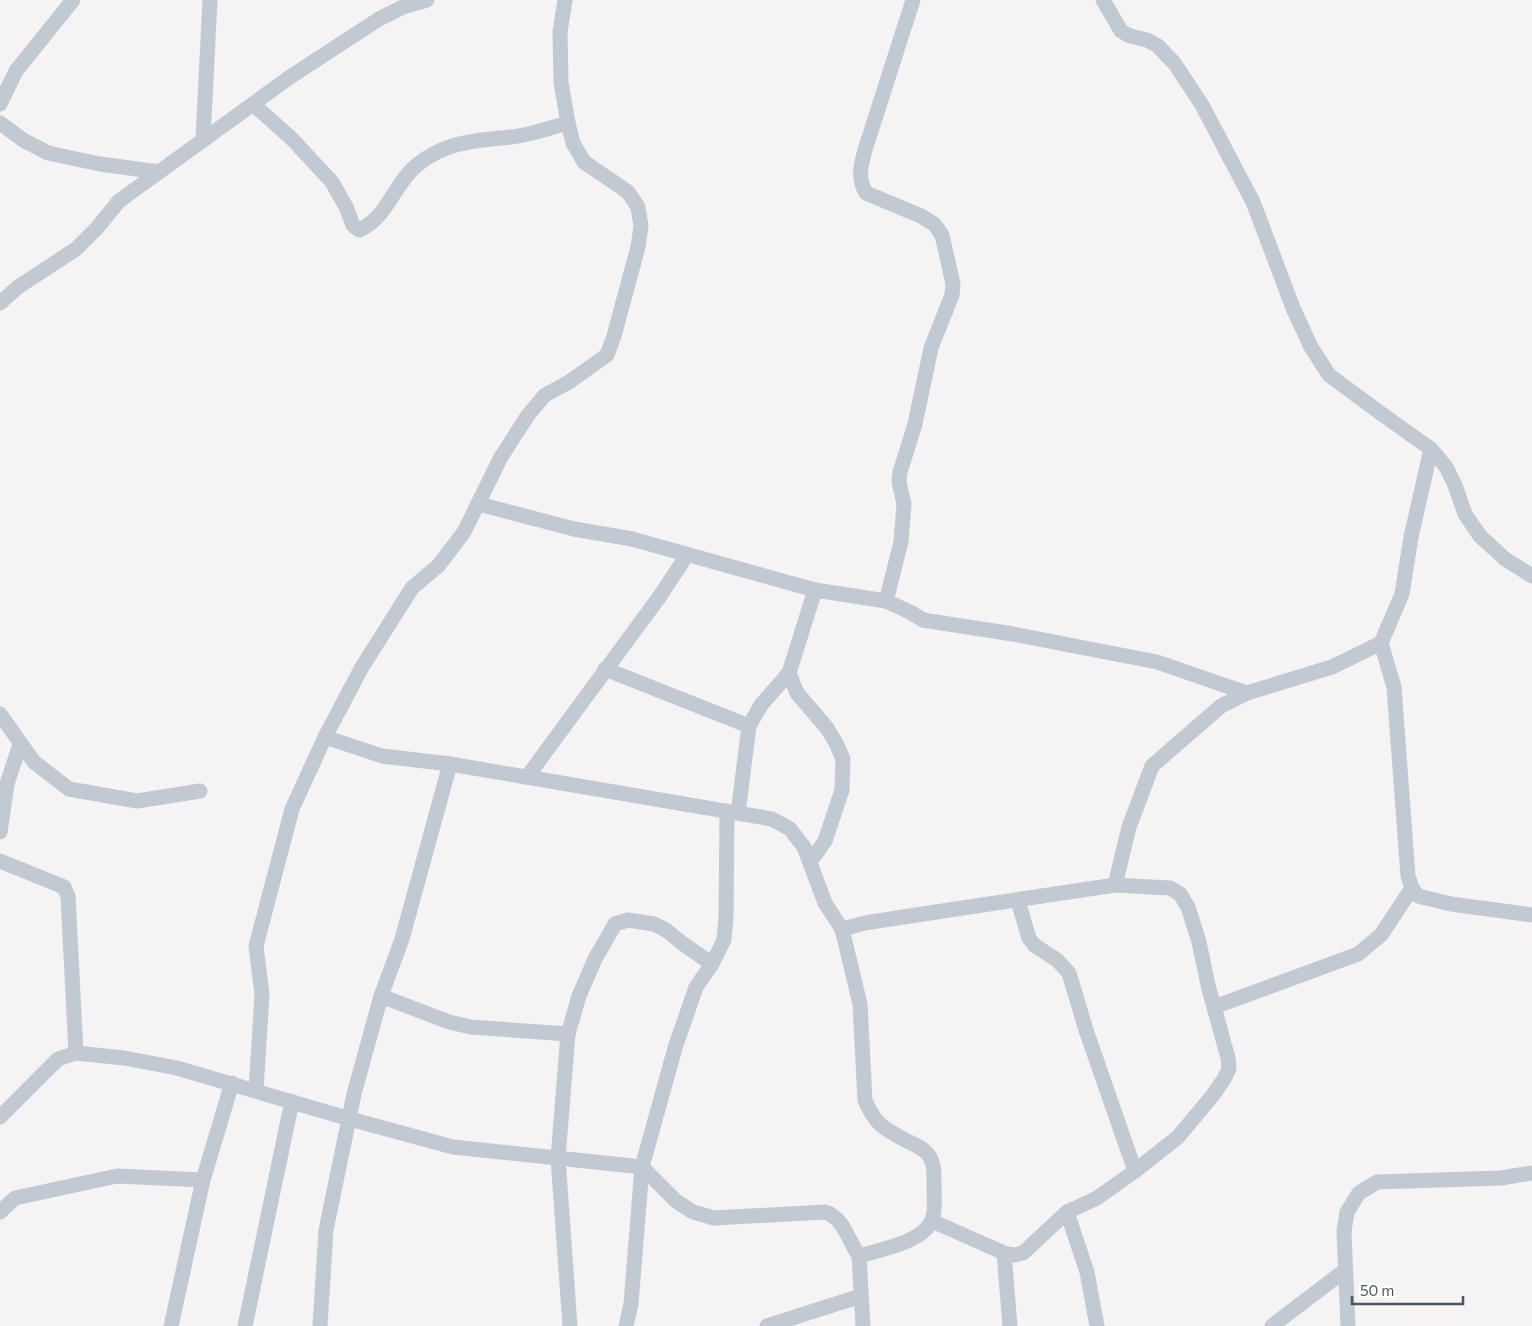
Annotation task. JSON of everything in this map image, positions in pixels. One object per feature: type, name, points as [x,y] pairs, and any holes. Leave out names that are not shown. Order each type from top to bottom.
[{"type":"street","points":[[0,104],[16,72],[73,0]]},
{"type":"street","points":[[203,139],[210,0]]},
{"type":"street","points":[[0,303],[18,287],[76,249],[97,228],[119,201],[290,77],[379,19],[403,7],[427,0]]},
{"type":"street","points":[[256,1090],[262,995],[256,946],[292,809],[325,737],[362,668],[412,588],[444,558],[464,532],[501,457],[534,409],[545,395],[569,382],[607,354],[614,336],[638,247],[641,226],[638,207],[628,192],[584,162],[573,143],[561,82],[560,32],[566,0]]},
{"type":"street","points":[[886,601],[902,542],[904,504],[899,482],[900,472],[914,424],[930,348],[952,295],[953,284],[942,235],[934,224],[921,216],[866,193],[862,186],[860,170],[865,150],[913,0]]},
{"type":"street","points":[[1103,0],[1121,31],[1158,46],[1175,64],[1202,105],[1253,202],[1293,308],[1310,346],[1329,375],[1432,449],[1446,467],[1455,485],[1465,514],[1480,536],[1505,559],[1532,576]]},
{"type":"street","points":[[253,104],[292,139],[332,182],[346,207],[353,225],[360,230],[369,226],[378,218],[399,185],[416,166],[441,148],[499,137],[512,137],[568,123]]},
{"type":"street","points":[[0,123],[23,140],[48,153],[100,164],[159,172]]},
{"type":"street","points":[[1432,449],[1411,537],[1402,594],[1381,643],[1394,687],[1408,876],[1412,888],[1418,896],[1451,904],[1532,915]]},
{"type":"street","points":[[479,504],[574,529],[632,539],[687,556],[814,590],[886,601],[923,620],[1013,634],[1157,662],[1247,693]]},
{"type":"street","points":[[527,777],[660,596],[687,556]]},
{"type":"street","points":[[626,1326],[631,1304],[642,1168],[675,1048],[696,987],[712,964],[724,940],[733,812],[748,726],[761,705],[789,674],[814,590]]},
{"type":"street","points":[[1114,885],[1129,827],[1152,766],[1221,706],[1247,693],[1332,667],[1381,643]]},
{"type":"street","points":[[606,669],[748,726]]},
{"type":"street","points":[[789,674],[797,693],[827,728],[843,759],[842,790],[825,842],[810,862]]},
{"type":"street","points":[[0,714],[34,762],[69,789],[137,801],[200,790]]},
{"type":"street","points":[[325,737],[382,756],[450,764],[733,812],[772,819],[790,829],[804,847],[825,903],[842,929],[860,1004],[864,1100],[870,1115],[879,1124],[918,1146],[928,1154],[934,1166],[934,1209],[932,1222],[923,1234],[859,1256]]},
{"type":"street","points":[[0,832],[7,784],[20,744]]},
{"type":"street","points":[[320,1326],[326,1230],[354,1094],[381,996],[402,939],[450,764]]},
{"type":"street","points":[[0,861],[64,887],[68,896],[76,1053]]},
{"type":"street","points":[[842,929],[864,923],[1114,885],[1170,888],[1180,894],[1188,907],[1199,942],[1228,1058],[1229,1069],[1213,1095],[1178,1137],[1135,1171],[1096,1198],[1067,1212],[1023,1254],[1004,1253],[932,1222]]},
{"type":"street","points":[[1214,1006],[1358,954],[1381,935],[1412,888]]},
{"type":"street","points":[[1018,901],[1029,938],[1034,945],[1057,960],[1069,973],[1086,1030],[1135,1171]]},
{"type":"street","points":[[570,1326],[558,1158],[568,1034],[579,996],[595,958],[615,924],[628,920],[654,924],[666,930],[682,944],[712,964]]},
{"type":"street","points":[[381,996],[449,1022],[471,1027],[568,1034]]},
{"type":"street","points":[[0,1116],[58,1059],[76,1053],[124,1058],[168,1066],[232,1083],[350,1119],[453,1147],[642,1168],[676,1201],[693,1212],[714,1218],[825,1212],[833,1214],[840,1220],[859,1256],[863,1326]]},
{"type":"street","points":[[171,1326],[203,1180],[232,1083]]},
{"type":"street","points":[[245,1326],[292,1101]]},
{"type":"street","points":[[1348,1326],[1344,1271],[1344,1231],[1347,1212],[1359,1193],[1377,1182],[1501,1178],[1532,1173]]},
{"type":"street","points":[[0,1212],[15,1198],[117,1176],[203,1180]]},
{"type":"street","points":[[1067,1212],[1087,1272],[1097,1326]]},
{"type":"street","points":[[1004,1253],[1010,1326]]},
{"type":"street","points":[[1272,1326],[1344,1271]]},
{"type":"street","points":[[767,1326],[861,1296]]}]
